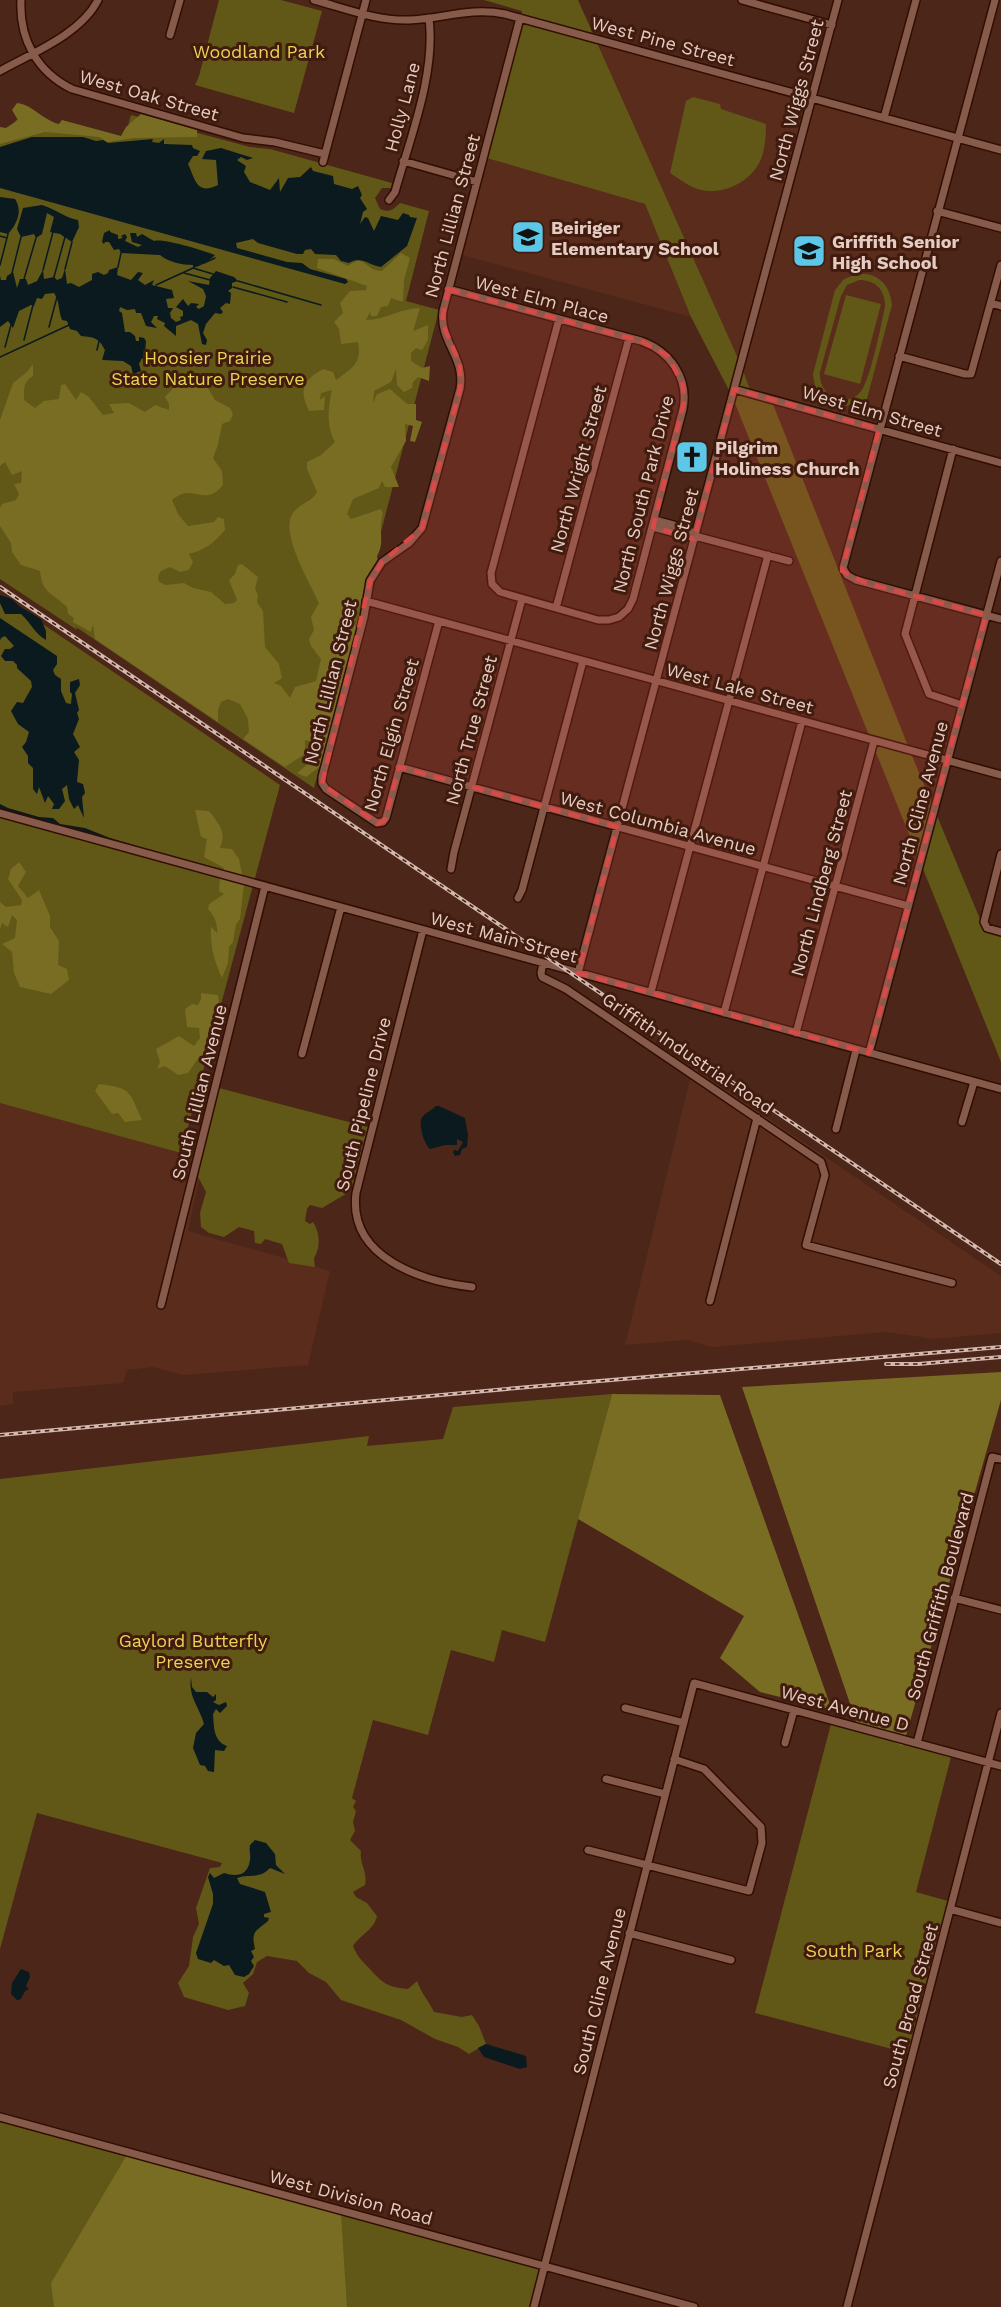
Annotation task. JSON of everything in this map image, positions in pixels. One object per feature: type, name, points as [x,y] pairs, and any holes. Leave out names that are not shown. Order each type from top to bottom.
[{"type":"street","name":"West Oak Street","points":[[21,0],[23,30],[32,53],[51,76],[77,92],[243,138],[279,142],[324,158],[363,13]]},
{"type":"street","points":[[0,71],[75,27],[88,17],[98,0]]},
{"type":"street","points":[[170,35],[180,0]]},
{"type":"street","name":"West Pine Street","points":[[314,0],[397,20],[474,11],[499,13],[1001,150]]},
{"type":"street","points":[[363,13],[366,0]]},
{"type":"street","points":[[742,0],[832,25]]},
{"type":"street","name":"North Wiggs Street","points":[[578,973],[838,0]]},
{"type":"street","points":[[884,118],[916,0]]},
{"type":"street","points":[[995,0],[843,568],[845,573],[856,580],[1001,619]]},
{"type":"street","name":"Holly Lane","points":[[389,200],[395,192],[430,59],[429,18]]},
{"type":"street","name":"North Lillian Street","points":[[322,784],[364,617],[370,581],[378,566],[388,556],[413,540],[424,524],[460,389],[462,373],[460,364],[445,336],[442,322],[448,289],[520,18]]},
{"type":"street","points":[[404,161],[477,182]]},
{"type":"street","points":[[937,211],[1001,228]]},
{"type":"street","points":[[899,356],[971,374],[1001,265]]},
{"type":"street","name":"West Elm Place","points":[[448,289],[628,338]]},
{"type":"street","points":[[991,303],[1001,306]]},
{"type":"street","name":"North South Park Drive","points":[[559,319],[491,573],[492,584],[500,592],[602,620],[613,620],[630,607],[683,410],[684,389],[673,363],[665,354],[650,344],[628,338]]},
{"type":"street","name":"North Wright Street","points":[[556,608],[628,338]]},
{"type":"street","name":"West Elm Street","points":[[734,389],[1001,463]]},
{"type":"street","points":[[952,449],[905,637],[926,689],[933,697],[962,705]]},
{"type":"street","points":[[654,524],[686,536],[695,536],[789,561]]},
{"type":"street","points":[[651,992],[768,555]]},
{"type":"street","name":"North Cline Avenue","points":[[869,1053],[1001,561]]},
{"type":"street","name":"North True Street","points":[[451,870],[522,599]]},
{"type":"street","name":"West Lake Street","points":[[366,601],[1001,775]]},
{"type":"street","name":"North Elgin Street","points":[[322,784],[375,822],[380,824],[386,818],[439,621]]},
{"type":"street","points":[[518,898],[584,661]]},
{"type":"street","points":[[724,1013],[802,721]]},
{"type":"street","name":"North Lindberg Street","points":[[796,1033],[874,741]]},
{"type":"street","name":"West Columbia Avenue","points":[[399,767],[908,906]]},
{"type":"street","name":"West Main Street","points":[[0,813],[1001,1089]]},
{"type":"street","points":[[1001,854],[984,917],[984,925],[1001,932]]},
{"type":"street","name":"South Lillian Avenue","points":[[160,1305],[265,886]]},
{"type":"street","points":[[302,1054],[341,907]]},
{"type":"street","name":"South Pipeline Drive","points":[[423,930],[356,1193],[355,1212],[365,1239],[392,1262],[432,1279],[472,1287]]},
{"type":"street","name":"Griffith Industrial Road","points":[[543,963],[541,974],[544,978],[566,989],[820,1161],[825,1175],[806,1245],[952,1283]]},
{"type":"street","points":[[836,1130],[856,1050]]},
{"type":"street","points":[[962,1122],[974,1082]]},
{"type":"street","points":[[710,1301],[757,1118]]},
{"type":"street","name":"South Griffith Boulevard","points":[[917,1743],[992,1457],[1001,1459]]},
{"type":"street","points":[[954,1598],[1001,1610]]},
{"type":"street","name":"West Avenue D","points":[[694,1683],[1001,1766]]},
{"type":"street","name":"South Cline Avenue","points":[[534,2307],[694,1683]]},
{"type":"street","points":[[625,1708],[684,1723]]},
{"type":"street","points":[[785,1743],[794,1710]]},
{"type":"street","name":"South Broad Street","points":[[847,2307],[1001,1713]]},
{"type":"street","points":[[588,1850],[749,1891],[762,1843],[761,1827],[704,1769],[674,1759]]},
{"type":"street","points":[[606,1779],[665,1794]]},
{"type":"street","points":[[950,1909],[1001,1923]]},
{"type":"street","points":[[629,1933],[731,1960]]},
{"type":"street","name":"West Division Road","points":[[0,2117],[694,2307]]},
{"type":"highlighted area","points":[[448,289],[641,341],[668,356],[683,385],[684,402],[653,527],[694,539],[734,389],[879,429],[842,571],[866,583],[986,615],[869,1053],[578,973],[617,827],[399,767],[385,820],[378,824],[322,784],[370,581],[382,562],[422,528],[460,389],[460,364],[442,322]]},
{"type":"shaded area","name":"Griffith Senior High School","points":[[607,41],[957,138],[879,429],[752,396],[741,365],[598,44]]},
{"type":"shaded area","points":[[17,103],[59,124],[62,120],[121,136],[126,127],[141,114],[197,130],[197,137],[133,138],[108,142],[99,137],[45,132],[0,144],[0,127],[6,128],[18,120],[12,110]]},
{"type":"shaded area","points":[[32,137],[83,137],[108,143],[153,139],[152,142],[159,143],[164,139],[164,144],[192,145],[200,151],[188,164],[197,184],[205,188],[218,185],[216,160],[202,159],[206,151],[221,148],[253,158],[247,160],[241,157],[237,160],[246,166],[244,172],[250,182],[270,190],[279,178],[280,192],[288,178],[300,177],[311,167],[313,171],[333,176],[334,184],[352,189],[358,186],[362,195],[360,198],[367,209],[363,212],[360,224],[365,217],[368,218],[374,231],[381,216],[398,220],[403,213],[417,218],[407,246],[381,267],[361,260],[349,263],[341,261],[336,255],[315,254],[311,249],[305,250],[303,254],[297,254],[258,243],[253,239],[236,243],[237,248],[287,262],[302,263],[310,269],[346,279],[348,282],[345,284],[0,188],[0,147]]},
{"type":"shaded area","points":[[483,157],[645,204],[691,317],[458,254]]},
{"type":"shaded area","points":[[0,197],[15,199],[19,208],[16,222],[8,234],[0,232]]},
{"type":"shaded area","points":[[42,205],[78,220],[79,227],[72,242],[60,234],[50,232],[54,217],[47,213],[42,234],[36,238],[34,234],[21,237],[17,229],[23,208]]},
{"type":"shaded area","points":[[110,230],[118,235],[118,239],[123,238],[121,236],[125,234],[127,237],[125,241],[138,247],[142,245],[132,242],[130,233],[136,233],[137,237],[142,234],[154,241],[175,243],[215,255],[205,263],[193,268],[193,265],[176,263],[160,255],[121,253],[119,249],[114,250],[109,242],[104,244],[102,242],[104,233]]},
{"type":"shaded area","points":[[401,253],[410,258],[404,280],[403,302],[391,298],[388,306],[381,307],[377,316],[371,316],[370,312],[366,320],[420,308],[413,331],[428,325],[428,340],[422,350],[416,348],[411,353],[411,361],[422,368],[430,366],[429,381],[418,377],[413,382],[412,388],[404,392],[397,385],[396,369],[391,382],[374,391],[373,403],[377,394],[390,389],[407,404],[416,404],[416,420],[422,422],[415,442],[410,441],[413,426],[405,424],[406,441],[391,467],[399,487],[385,487],[382,481],[379,488],[353,499],[347,514],[351,519],[381,509],[383,514],[381,545],[377,556],[378,561],[369,573],[359,608],[352,610],[357,633],[322,765],[306,777],[297,773],[315,758],[314,742],[305,740],[305,754],[285,767],[243,739],[249,732],[248,719],[240,704],[228,699],[221,702],[218,722],[95,639],[93,624],[91,632],[73,622],[74,618],[68,614],[67,607],[46,589],[40,571],[21,565],[0,526],[0,508],[2,504],[16,500],[19,494],[14,484],[21,483],[22,471],[12,475],[5,462],[0,466],[0,420],[13,383],[33,364],[33,376],[26,383],[24,400],[35,408],[44,401],[59,399],[61,385],[65,384],[76,400],[81,392],[89,397],[103,415],[114,413],[109,404],[129,403],[145,412],[155,405],[169,410],[165,397],[177,384],[188,387],[206,385],[215,400],[230,408],[233,414],[230,421],[222,424],[213,458],[222,471],[223,485],[210,495],[186,493],[172,500],[178,514],[188,526],[214,522],[218,517],[224,519],[225,530],[209,545],[189,554],[193,562],[189,570],[180,572],[170,567],[161,571],[158,576],[159,582],[166,585],[184,583],[193,588],[211,592],[225,604],[234,603],[237,600],[229,580],[235,574],[238,565],[242,564],[258,577],[255,589],[258,595],[257,602],[263,611],[265,647],[279,664],[282,678],[274,683],[281,686],[290,698],[295,687],[316,681],[321,659],[311,646],[309,639],[314,630],[311,617],[319,603],[297,558],[290,532],[290,522],[293,513],[317,492],[307,469],[307,462],[321,455],[335,442],[330,430],[329,417],[332,390],[321,393],[320,400],[325,396],[324,410],[309,411],[304,391],[307,381],[323,369],[333,372],[336,380],[357,361],[358,342],[341,344],[339,329],[334,322],[343,313],[340,303],[350,291],[366,290],[367,286],[317,268],[318,259],[334,259],[348,266],[359,261],[372,269],[382,271]]},
{"type":"shaded area","points":[[118,267],[117,275],[131,280],[138,272],[143,273],[138,280],[145,285],[154,280],[152,285],[172,290],[174,298],[166,299],[168,308],[173,308],[170,313],[171,318],[176,322],[183,316],[183,311],[176,307],[183,299],[188,306],[191,303],[199,304],[196,307],[199,309],[204,306],[206,296],[203,289],[188,281],[209,285],[210,278],[216,271],[234,277],[238,281],[232,283],[232,288],[228,291],[231,293],[230,304],[226,303],[220,308],[223,312],[215,313],[206,324],[203,333],[207,340],[206,345],[202,344],[198,324],[191,320],[176,326],[176,336],[164,326],[165,323],[157,319],[158,316],[154,316],[151,322],[157,328],[146,326],[141,313],[136,313],[135,309],[127,310],[120,307],[125,332],[130,332],[135,336],[136,341],[139,341],[139,337],[144,338],[145,353],[151,354],[152,357],[151,360],[149,358],[145,361],[142,358],[139,364],[141,371],[133,374],[131,366],[123,361],[102,360],[105,350],[101,343],[93,338],[81,336],[77,331],[70,329],[67,321],[62,320],[54,293],[45,294],[42,299],[37,298],[34,306],[31,305],[19,311],[13,328],[8,321],[0,327],[0,276],[1,280],[6,280],[7,276],[13,272],[17,288],[20,279],[26,279],[28,285],[37,281],[43,270],[44,279],[54,277],[57,280],[62,278],[65,269],[67,284],[71,283],[79,287],[92,280],[92,274],[98,272],[104,275],[109,270]]},
{"type":"shaded area","points":[[0,595],[12,599],[41,619],[46,631],[46,640],[21,614],[5,614],[0,603]]},
{"type":"shaded area","points":[[0,618],[57,656],[57,664],[53,670],[55,675],[61,679],[61,691],[66,703],[71,704],[70,682],[79,679],[80,685],[75,693],[79,719],[73,734],[80,747],[74,752],[79,760],[77,782],[83,784],[85,793],[82,797],[84,818],[78,805],[74,809],[69,799],[67,785],[62,789],[65,801],[59,809],[52,809],[54,804],[48,796],[45,803],[39,787],[37,794],[33,789],[33,768],[28,763],[28,756],[22,747],[29,732],[18,724],[11,711],[17,702],[23,703],[32,687],[31,681],[13,661],[5,661],[1,656],[5,649],[14,646],[5,636],[0,641]]},
{"type":"shaded area","points":[[0,804],[39,817],[53,818],[60,824],[85,828],[173,857],[0,809]]},
{"type":"shaded area","points":[[195,810],[209,811],[219,824],[223,837],[220,848],[232,849],[239,859],[244,885],[240,919],[236,924],[233,942],[229,947],[228,963],[222,978],[211,941],[211,927],[217,933],[217,926],[208,909],[209,904],[224,894],[219,891],[224,868],[204,857],[207,839],[201,837]]},
{"type":"shaded area","points":[[19,862],[26,872],[18,886],[28,898],[39,890],[50,916],[50,927],[59,941],[58,965],[67,969],[69,980],[51,994],[20,987],[14,973],[12,952],[2,944],[15,938],[17,920],[12,915],[8,927],[2,923],[0,930],[0,902],[6,907],[21,905],[22,900],[8,879],[11,869]]},
{"type":"shaded area","points":[[201,993],[218,995],[219,1002],[203,1056],[200,1056],[188,1073],[178,1075],[165,1066],[157,1069],[160,1062],[156,1049],[179,1036],[194,1046],[200,1038],[199,1028],[187,1027],[185,1009],[192,1004],[198,1005]]},
{"type":"shaded area","points":[[693,1067],[1001,1276],[1001,1333],[934,1339],[886,1332],[713,1347],[687,1340],[625,1345]]},
{"type":"shaded area","points":[[99,1084],[118,1087],[128,1093],[142,1120],[125,1122],[118,1113],[112,1114],[95,1091]]},
{"type":"shaded area","points":[[0,1103],[204,1158],[188,1231],[330,1271],[308,1365],[184,1375],[153,1367],[127,1370],[123,1383],[13,1392],[13,1404],[0,1406]]},
{"type":"shaded area","points":[[436,1106],[465,1118],[468,1135],[467,1147],[462,1149],[460,1155],[455,1156],[453,1152],[458,1151],[463,1142],[457,1139],[457,1145],[430,1149],[426,1143],[422,1133],[421,1119]]},
{"type":"shaded area","points":[[1001,1372],[1001,1400],[903,1746],[858,1727],[742,1387]]},
{"type":"shaded area","points":[[612,1394],[720,1395],[832,1710],[760,1692],[720,1658],[744,1616],[578,1519]]},
{"type":"shaded area","points":[[191,1678],[192,1687],[196,1692],[207,1692],[213,1697],[216,1694],[216,1700],[213,1702],[219,1705],[226,1702],[227,1706],[220,1713],[216,1709],[213,1714],[217,1737],[222,1744],[227,1746],[224,1751],[215,1750],[214,1772],[200,1765],[193,1748],[196,1733],[204,1724],[192,1696]]},
{"type":"shaded area","points":[[255,1840],[266,1843],[275,1854],[276,1865],[285,1874],[270,1868],[262,1874],[237,1878],[240,1884],[265,1892],[271,1912],[264,1914],[264,1917],[269,1918],[268,1921],[254,1935],[255,1949],[251,1951],[254,1957],[251,1961],[254,1966],[244,1977],[235,1975],[229,1965],[224,1966],[214,1960],[211,1963],[198,1959],[196,1953],[213,1904],[213,1894],[208,1877],[210,1873],[214,1878],[224,1873],[237,1875],[244,1872],[249,1865],[250,1845]]},
{"type":"shaded area","points":[[21,1969],[29,1972],[30,1977],[26,1986],[29,1989],[25,1991],[21,1999],[17,2000],[11,1994],[12,1983]]},
{"type":"shaded area","points":[[486,2044],[526,2056],[527,2067],[520,2069],[484,2057],[478,2048]]},
{"type":"shaded area","points":[[128,2153],[341,2215],[347,2307],[54,2307],[51,2283]]},
{"type":"green space","name":"Woodland Park","points":[[219,0],[281,0],[322,11],[294,113],[195,85]]},
{"type":"green space","points":[[484,0],[578,0],[741,365],[752,395],[771,399],[910,751],[985,931],[1001,936],[1001,1062],[732,396],[691,317],[645,204],[483,157],[522,11]]},
{"type":"green space","points":[[693,97],[720,104],[721,109],[766,124],[765,145],[758,165],[747,178],[732,187],[706,191],[687,184],[670,173],[686,101]]},
{"type":"green space","name":"Hoosier Prairie State Nature Preserve","points":[[28,106],[63,127],[85,134],[125,137],[131,115],[250,147],[270,149],[392,183],[391,188],[382,188],[375,198],[380,209],[391,210],[400,203],[429,211],[406,301],[439,310],[314,788],[76,627],[77,630],[0,579],[0,140]]},
{"type":"green space","points":[[857,274],[876,277],[885,285],[891,298],[892,305],[865,406],[859,405],[860,401],[843,406],[828,402],[822,397],[814,383],[813,374],[835,290],[844,279]],"holes":[[[865,280],[878,287],[885,300],[885,306],[870,371],[863,388],[851,399],[843,400],[829,395],[824,389],[820,372],[841,296],[847,285]]]},
{"type":"green space","points":[[846,295],[881,304],[860,384],[824,374]]},
{"type":"green space","points":[[0,595],[280,785],[181,1153],[0,1103]]},
{"type":"green space","points":[[219,1088],[368,1127],[351,1191],[322,1208],[310,1205],[307,1209],[305,1221],[310,1224],[313,1222],[318,1235],[319,1245],[314,1258],[315,1267],[289,1263],[282,1244],[265,1239],[261,1244],[255,1243],[254,1231],[239,1227],[224,1237],[209,1233],[201,1227],[200,1213],[206,1192],[197,1175]]},
{"type":"green space","name":"Gaylord Butterfly Preserve","points":[[612,1394],[545,1642],[502,1630],[494,1662],[451,1650],[428,1735],[373,1720],[352,1798],[356,1801],[353,1807],[356,1811],[353,1822],[355,1831],[350,1840],[361,1851],[366,1880],[365,1885],[353,1892],[356,1897],[367,1903],[377,1916],[373,1925],[353,1946],[356,1952],[384,1983],[408,1989],[417,1981],[434,2012],[462,2017],[472,2015],[486,2044],[469,2054],[401,2020],[341,2000],[326,1982],[309,1973],[297,1961],[267,1956],[257,1962],[253,1974],[243,1983],[249,1993],[245,2006],[228,2010],[184,1997],[178,1983],[189,1966],[193,1937],[199,1924],[196,1908],[210,1868],[220,1867],[222,1863],[37,1813],[0,1949],[0,1479],[369,1436],[367,1446],[443,1439],[453,1407]]},
{"type":"green space","name":"South Park","points":[[831,1724],[951,1757],[916,1892],[948,1901],[911,2054],[755,2013]]},
{"type":"green space","points":[[0,2122],[540,2269],[530,2307],[0,2307]]},
{"type":"waterway","points":[[43,270],[53,232]]},
{"type":"waterway","points":[[0,265],[8,234]]},
{"type":"waterway","points":[[0,236],[7,238]]},
{"type":"waterway","points":[[12,273],[21,237]]},
{"type":"waterway","points":[[54,277],[65,237]]},
{"type":"waterway","points":[[24,279],[36,238]]},
{"type":"waterway","points":[[65,269],[72,242]]},
{"type":"waterway","points":[[118,267],[121,253]]},
{"type":"waterway","points":[[204,263],[215,258]]},
{"type":"waterway","points":[[156,285],[193,268],[213,274]]},
{"type":"waterway","points":[[184,273],[210,280]]},
{"type":"waterway","points":[[238,281],[321,305]]},
{"type":"waterway","points":[[233,287],[287,302]]},
{"type":"waterway","points":[[49,327],[57,297]]},
{"type":"waterway","points":[[24,340],[33,305]]},
{"type":"waterway","points":[[5,347],[11,325]]},
{"type":"waterway","points":[[0,357],[69,325]]},
{"type":"waterway","points":[[97,350],[99,341]]},
{"type":"railway","points":[[0,587],[1001,1264]]},
{"type":"railway","points":[[0,1435],[1001,1347]]},
{"type":"railway","points":[[886,1364],[918,1364],[1001,1357]]},
{"type":"place","name":"Beiriger Elementary School","points":[[528,237]]},
{"type":"place","name":"Griffith Senior High School","points":[[809,251]]},
{"type":"place","name":"Pilgrim Holiness Church","points":[[692,457]]}]
